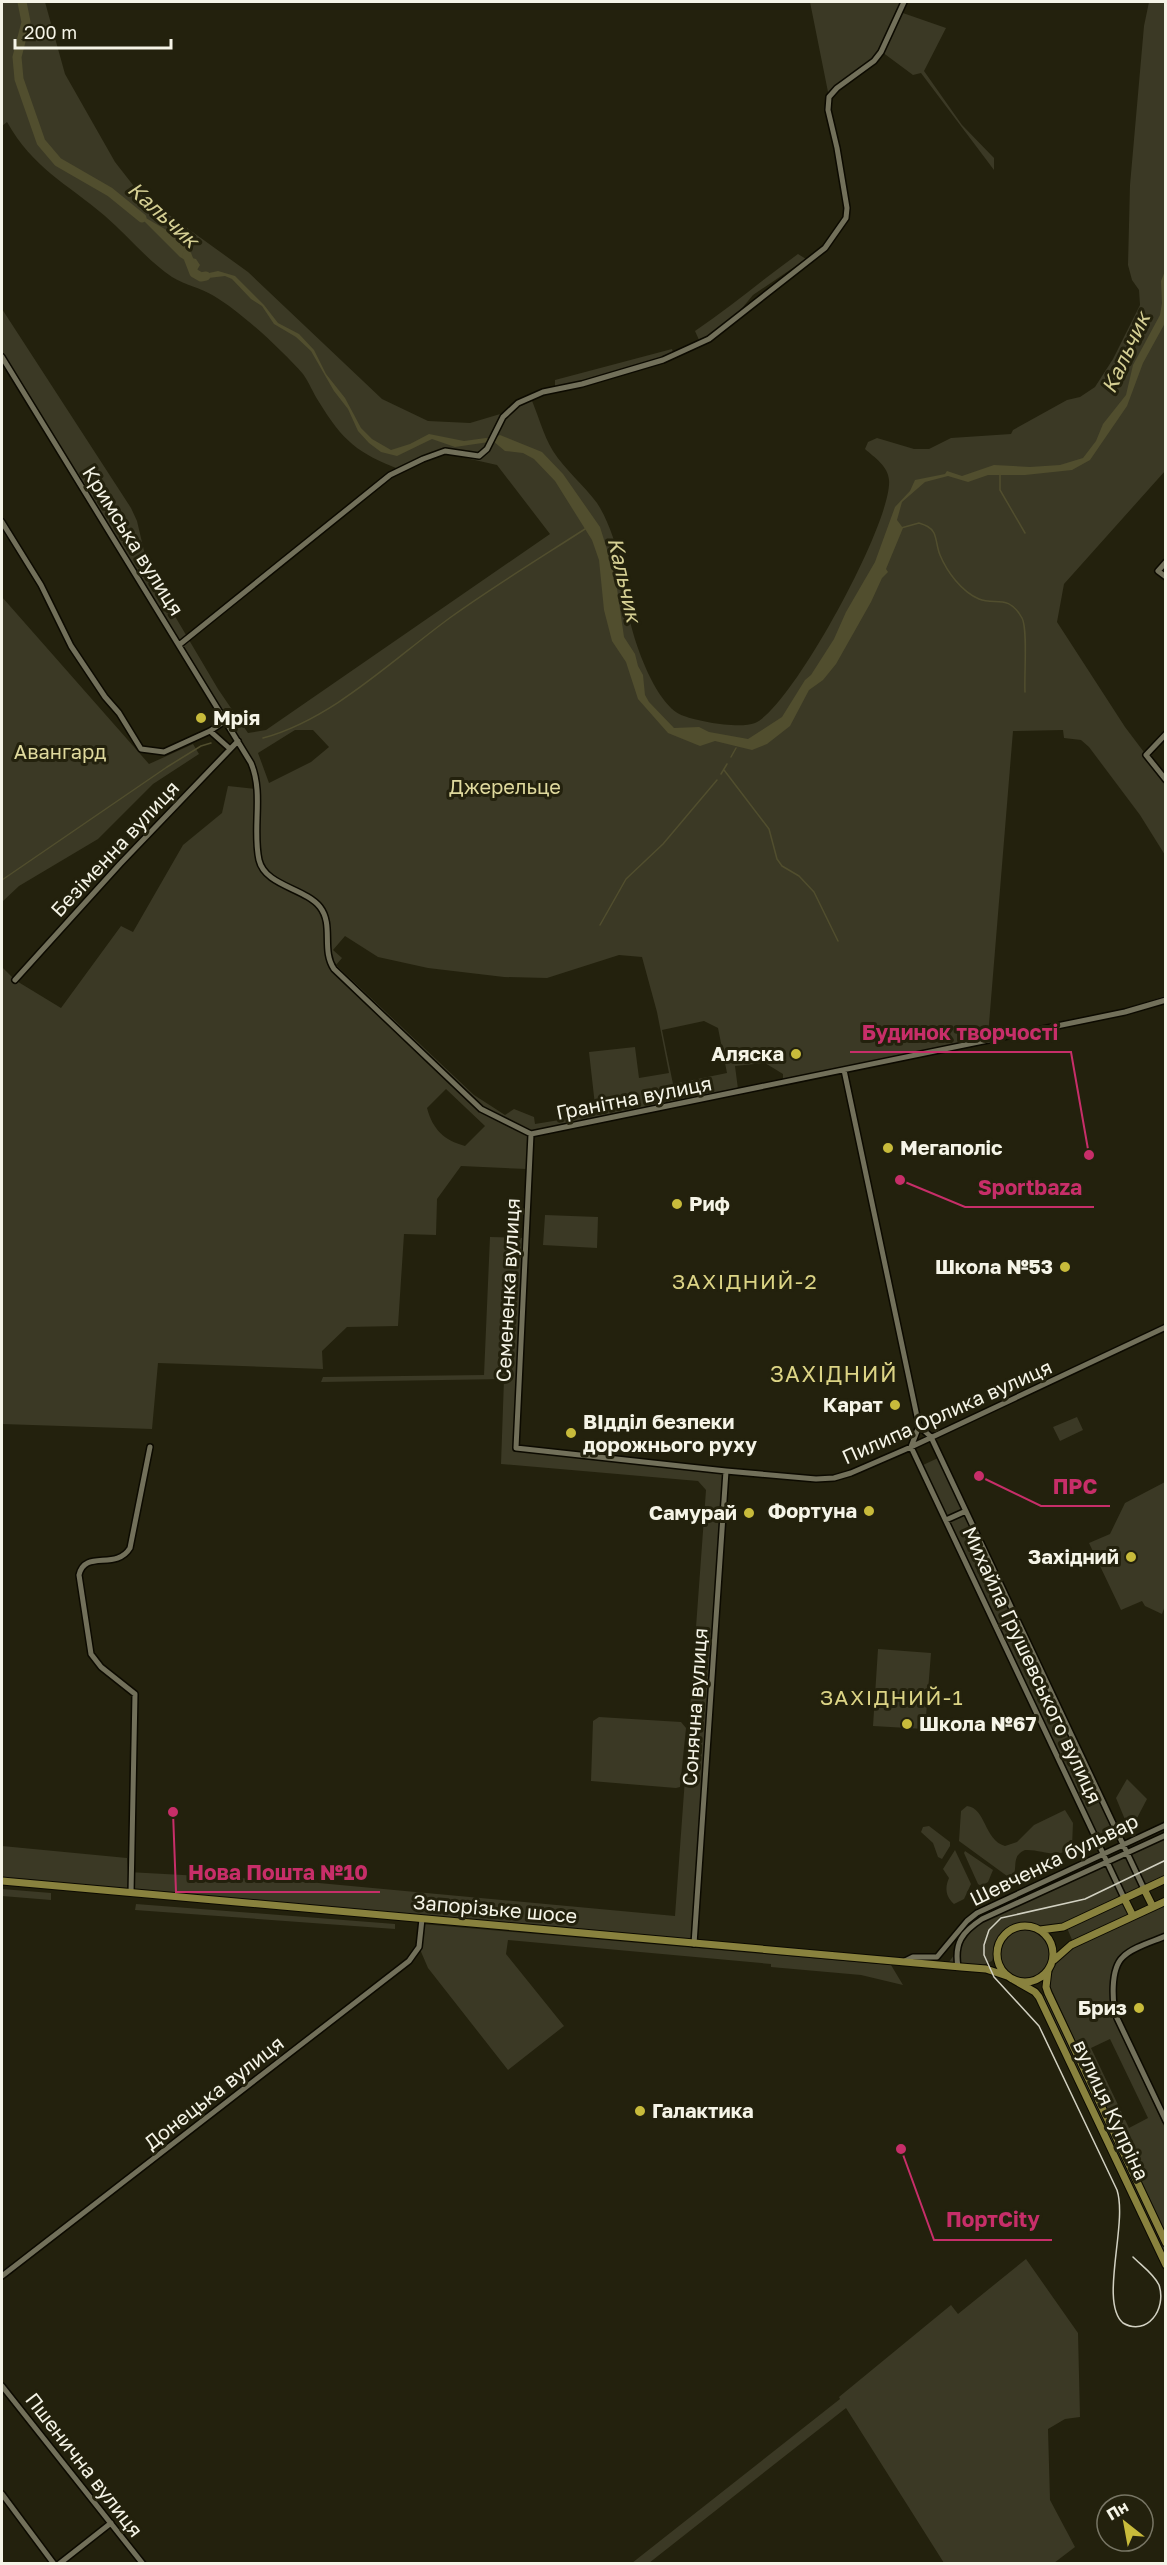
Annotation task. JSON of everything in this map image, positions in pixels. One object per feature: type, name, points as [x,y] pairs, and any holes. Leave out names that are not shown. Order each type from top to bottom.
[{"type":"main road","points":[[986,1969],[993,1964],[1000,1942],[1010,1931],[1024,1927],[1038,1929],[1063,1927],[1166,1879]]},
{"type":"main road","name":"Запорізьке шосе","points":[[2,1881],[986,1969],[1011,1978]]},
{"type":"main road","name":"Михайла Грушевського вулиця","points":[[1144,1889],[1153,1907]]},
{"type":"main road","name":"Михайла Грушевського вулиця","points":[[1124,1898],[1133,1916]]},
{"type":"main road","points":[[997,1954],[1000,1966],[1011,1978],[1033,1981],[1068,1947],[1166,1901]]},
{"type":"main road","points":[[1038,1929],[1050,1942],[1053,1951],[1050,1966]]},
{"type":"main road","name":"вулиця Купріна","points":[[1050,1966],[1046,1987],[1048,1993],[1166,2243]]},
{"type":"main road","name":"вулиця Купріна","points":[[1011,1978],[1035,1992],[1039,1997],[1166,2265]]},
{"type":"street","points":[[179,645],[390,475],[435,454],[452,451],[479,456],[486,452],[507,412],[530,396],[663,360],[709,339],[825,248],[846,219],[848,208],[828,110],[829,97],[837,88],[874,61],[881,52],[904,2]]},
{"type":"street","name":"Кримська вулиця","points":[[2,357],[4,366],[179,645],[238,741],[256,776],[259,856],[262,867],[268,875],[320,907],[325,919],[326,950],[334,969],[476,1105],[487,1113],[531,1134]]},
{"type":"street","points":[[2,522],[41,585],[71,646],[105,698],[119,713],[141,749],[164,752],[210,731],[225,721]]},
{"type":"street","points":[[1166,562],[1158,571],[1166,577]]},
{"type":"street","points":[[210,731],[229,748]]},
{"type":"street","points":[[1166,734],[1146,755],[1166,780]]},
{"type":"street","name":"Безіменна вулиця","points":[[15,980],[229,748],[238,741]]},
{"type":"street","name":"Гранітна вулиця","points":[[531,1134],[1125,1012],[1166,1000]]},
{"type":"street","points":[[844,1070],[919,1426],[911,1447]]},
{"type":"street","name":"Семененка вулиця","points":[[516,1448],[531,1134]]},
{"type":"street","name":"Пилипа Орлика вулиця","points":[[516,1448],[726,1471],[816,1479],[834,1478],[911,1447],[1166,1327]]},
{"type":"street","name":"Михайла Грушевського вулиця","points":[[919,1426],[931,1437],[1144,1889]]},
{"type":"street","points":[[131,1893],[135,1694],[101,1667],[91,1654],[79,1575],[87,1562],[120,1558],[130,1548],[150,1447]]},
{"type":"street","name":"Михайла Грушевського вулиця","points":[[911,1447],[1124,1898]]},
{"type":"street","name":"Сонячна вулиця","points":[[694,1944],[726,1471]]},
{"type":"street","points":[[946,1520],[966,1511]]},
{"type":"street","name":"Шевченка бульвар","points":[[904,1962],[913,1958],[937,1957],[967,1920],[977,1913],[1166,1825]]},
{"type":"street","name":"Шевченка бульвар","points":[[958,1967],[956,1951],[958,1940],[975,1924],[1166,1835]]},
{"type":"street","name":"Донецька вулиця","points":[[2,2276],[409,1961],[419,1947],[422,1919]]},
{"type":"street","points":[[1166,1936],[1127,1954],[1120,1960],[1115,1978],[1113,2002],[1117,2018],[1166,2121]]},
{"type":"street","name":"Пшенична вулиця","points":[[2,2386],[143,2564]]},
{"type":"street","points":[[2,2494],[54,2564]]},
{"type":"street","points":[[59,2564],[111,2523]]},
{"type":"green space","name":"Джерельце","points":[[2,2],[45,2],[65,74],[115,162],[140,194],[248,272],[382,399],[428,421],[470,423],[507,412],[530,396],[549,445],[563,465],[597,503],[609,526],[622,567],[632,628],[641,657],[656,688],[674,711],[684,716],[720,724],[748,725],[755,723],[772,710],[815,650],[858,571],[875,533],[886,502],[889,480],[884,466],[865,449],[868,442],[877,438],[914,449],[929,449],[951,438],[1011,434],[1013,430],[1067,400],[1080,397],[1095,387],[1113,359],[1140,305],[1139,290],[1132,280],[1128,265],[1130,185],[1144,26],[1149,2],[1165,2],[1165,471],[1064,584],[1057,622],[1125,727],[1165,780],[1165,855],[1140,815],[1089,747],[1081,740],[1064,738],[1063,730],[1013,731],[988,1036],[1124,1009],[1165,996],[1165,1000],[1125,1012],[531,1134],[527,1169],[461,1166],[437,1199],[436,1235],[404,1234],[398,1326],[347,1327],[322,1351],[323,1369],[158,1363],[152,1429],[2,1424],[2,967],[15,980],[61,1008],[121,926],[133,932],[183,845],[222,813],[228,786],[257,789],[254,770],[2,357],[2,309],[131,508],[137,521],[145,555],[163,596],[218,689],[248,733],[266,730],[550,534],[497,465],[448,454],[401,470],[373,458],[352,444],[336,427],[303,374],[261,332],[214,296],[177,280],[163,270],[105,216],[39,163],[17,138],[7,122],[2,126]],"holes":[[[295,730],[313,730],[329,747],[311,762],[269,783],[258,753]],[[345,936],[378,957],[428,968],[504,977],[547,978],[619,955],[642,957],[657,1012],[669,1073],[639,1078],[635,1047],[589,1052],[596,1114],[535,1124],[534,1117],[514,1109],[505,1115],[474,1095],[336,965],[342,958],[333,950]],[[704,1021],[718,1028],[727,1073],[673,1084],[662,1030]],[[765,1063],[783,1074],[783,1079],[738,1089],[735,1066]],[[446,1089],[485,1126],[465,1146],[445,1137],[433,1122],[427,1108]]]},
{"type":"green space","points":[[810,2],[904,2],[900,12],[946,28],[924,71],[962,125],[994,158],[994,170],[921,73],[913,75],[882,52],[829,97]]},
{"type":"green space","points":[[798,254],[806,259],[753,295],[733,319],[717,332],[699,340],[695,331]]},
{"type":"green space","points":[[672,349],[674,355],[555,389],[555,380]]},
{"type":"green space","name":"Авангард","points":[[2,597],[149,764],[193,744],[199,754],[153,784],[98,839],[19,886],[2,902]]},
{"type":"green space","points":[[545,1215],[598,1217],[597,1248],[543,1245]]},
{"type":"green space","points":[[490,1237],[524,1238],[513,1451],[723,1473],[691,1940],[2,1878],[2,1846],[127,1858],[128,1872],[308,1882],[675,1916],[706,1490],[698,1481],[501,1464],[504,1379],[321,1382],[323,1377],[484,1375]]},
{"type":"green space","points":[[1077,1417],[1083,1430],[1060,1441],[1053,1427]]},
{"type":"green space","points":[[938,1458],[962,1509],[947,1516],[923,1465]]},
{"type":"green space","name":"Західний","points":[[1165,1482],[1165,1606],[1162,1614],[1145,1606],[1142,1601],[1121,1610],[1089,1543],[1110,1534],[1125,1503]]},
{"type":"green space","points":[[965,1514],[1113,1828],[1097,1835],[949,1521]]},
{"type":"green space","points":[[878,1649],[931,1653],[925,1729],[873,1726]]},
{"type":"green space","points":[[599,1717],[681,1722],[686,1728],[680,1787],[591,1781],[593,1721]]},
{"type":"green space","points":[[1127,1779],[1147,1799],[1136,1820],[1131,1824],[1126,1822],[1116,1798]]},
{"type":"green space","points":[[967,1806],[978,1812],[993,1838],[1005,1846],[1017,1842],[1034,1825],[1065,1810],[1073,1823],[1072,1846],[1056,1854],[1025,1850],[1018,1855],[1014,1875],[1007,1876],[959,1841],[961,1811]]},
{"type":"green space","points":[[929,1826],[950,1842],[942,1859],[938,1857],[933,1843],[921,1832],[923,1827]]},
{"type":"green space","points":[[1165,1838],[1165,1876],[1145,1886],[1130,1854]]},
{"type":"green space","points":[[955,1850],[971,1884],[964,1899],[954,1904],[947,1895],[946,1888],[949,1878],[943,1869]]},
{"type":"green space","points":[[965,1851],[993,1870],[988,1882],[981,1886],[978,1884]]},
{"type":"green space","points":[[1127,1856],[1142,1887],[1125,1895],[1110,1863]]},
{"type":"green space","points":[[1106,1865],[1121,1897],[1062,1925],[1028,1924],[1012,1927],[1004,1931],[998,1939],[992,1961],[983,1965],[949,1962],[978,1922]]},
{"type":"green space","points":[[2,1889],[51,1893],[51,1900],[2,1896]]},
{"type":"green space","points":[[1123,1902],[1130,1915],[1073,1942],[1067,1928]]},
{"type":"green space","points":[[136,1904],[395,1924],[395,1929],[135,1910]]},
{"type":"green space","points":[[1165,1904],[1165,1933],[1132,1948],[1117,1959],[1112,1975],[1111,2003],[1114,2018],[1165,2128],[1165,2234],[1050,1986],[1056,1964],[1073,1947]],"holes":[[[1110,2039],[1148,2118],[1129,2128],[1091,2048]]]},
{"type":"green space","points":[[422,1924],[891,1965],[903,1985],[861,1975],[771,1967],[771,1964],[508,1940],[506,1954],[564,2026],[508,2070],[428,1968],[419,1947]]},
{"type":"green space","points":[[1025,1930],[1042,1937],[1049,1954],[1042,1971],[1025,1978],[1008,1971],[1001,1954],[1008,1937]]},
{"type":"green space","points":[[1046,1995],[1165,2248],[1165,2260],[1042,1997]]},
{"type":"green space","points":[[1026,2259],[1078,2333],[1080,2417],[1065,2419],[1048,2429],[1050,2500],[1075,2547],[1054,2563],[944,2563],[846,2408],[649,2563],[632,2563],[840,2399],[839,2397],[951,2305],[958,2314]]},
{"type":"shaded area","points":[[134,211],[185,241],[192,258],[196,259],[200,265],[197,270],[200,275],[218,271],[235,276],[264,305],[278,323],[299,334],[314,350],[326,374],[345,398],[361,428],[372,439],[391,450],[410,444],[429,434],[464,441],[486,438],[490,439],[489,442],[455,447],[432,439],[397,456],[381,452],[358,431],[348,409],[334,391],[311,351],[296,337],[274,324],[262,306],[251,299],[232,279],[225,276],[200,279],[195,275],[190,264]]},
{"type":"shaded area","points":[[1165,271],[1165,323],[1143,363],[1127,406],[1090,460],[1072,470],[1025,475],[988,475],[968,482],[948,476],[925,482],[902,502],[897,520],[903,528],[886,569],[888,572],[882,578],[836,664],[823,680],[809,690],[790,726],[767,744],[752,750],[715,741],[700,746],[668,733],[638,699],[626,662],[612,641],[604,610],[599,560],[592,540],[555,481],[534,459],[523,453],[505,451],[493,441],[500,435],[542,452],[563,474],[600,527],[615,575],[624,637],[635,654],[643,675],[645,695],[649,702],[674,728],[699,727],[709,732],[748,739],[782,717],[805,680],[811,675],[834,639],[846,612],[875,562],[895,507],[910,491],[915,480],[945,474],[947,471],[962,476],[994,465],[1030,467],[1060,465],[1083,458],[1096,441],[1103,424],[1126,395],[1133,365],[1160,315],[1161,281]]},
{"type":"waterway","name":"Кальчик","points":[[22,2],[26,22],[17,57],[19,79],[41,142],[58,162],[110,192],[142,218]]},
{"type":"waterway","name":"Кальчик","points":[[187,255],[194,273],[201,277],[206,276]]},
{"type":"waterway","points":[[1000,474],[1000,490],[1025,533]]},
{"type":"waterway","points":[[901,528],[919,523],[926,525],[934,533],[939,552],[951,575],[961,586],[979,599],[1006,603],[1017,610],[1022,618],[1025,632],[1025,692]]},
{"type":"waterway","points":[[263,738],[289,729],[338,703],[467,606],[585,529]]},
{"type":"waterway","points":[[2,880],[167,767],[201,746],[211,743]]},
{"type":"waterway","points":[[731,757],[736,748]]},
{"type":"waterway","points":[[721,774],[727,764]]},
{"type":"waterway","points":[[724,770],[769,829],[777,859],[782,866],[799,876],[814,892],[838,941]]},
{"type":"waterway","points":[[600,925],[626,879],[663,844],[717,780]]},
{"type":"tram line","points":[[1133,2257],[1154,2277],[1161,2294],[1160,2303],[1153,2318],[1140,2326],[1123,2323],[1116,2313],[1113,2298],[1119,2222],[1117,2190],[1039,2026],[994,1977],[984,1955],[984,1945],[989,1930],[1001,1918],[1085,1899],[1166,1860]]},
{"type":"place","name":"Мрія","points":[[201,718]]},
{"type":"place","name":"Аляска","points":[[796,1054]]},
{"type":"place","name":"Мегаполіс","points":[[888,1148]]},
{"type":"place","name":"Будинок творчості","points":[[1089,1155]]},
{"type":"place","name":"Sportbaza","points":[[900,1180]]},
{"type":"place","name":"Риф","points":[[677,1204]]},
{"type":"place","name":"Школа №53","points":[[1065,1267]]},
{"type":"place","name":"Карат","points":[[895,1405]]},
{"type":"place","name":"ВІдділ безпеки дорожнього руху","points":[[571,1433]]},
{"type":"place","name":"ПРС","points":[[979,1476]]},
{"type":"place","name":"Фортуна","points":[[869,1511]]},
{"type":"place","name":"Самурай","points":[[749,1513]]},
{"type":"place","name":"Західний","points":[[1131,1557]]},
{"type":"place","name":"Школа №67","points":[[907,1724]]},
{"type":"place","name":"Нова Пошта №10","points":[[173,1812]]},
{"type":"place","name":"Бриз","points":[[1139,2008]]},
{"type":"place","name":"Галактика","points":[[640,2111]]},
{"type":"place","name":"ПортCity","points":[[901,2149]]},
{"type":"district","name":"ЗАХІДНИЙ-2","points":[[745,1282]]},
{"type":"district","name":"ЗАХІДНИЙ","points":[[834,1374]]},
{"type":"district","name":"ЗАХІДНИЙ-1","points":[[892,1698]]}]
